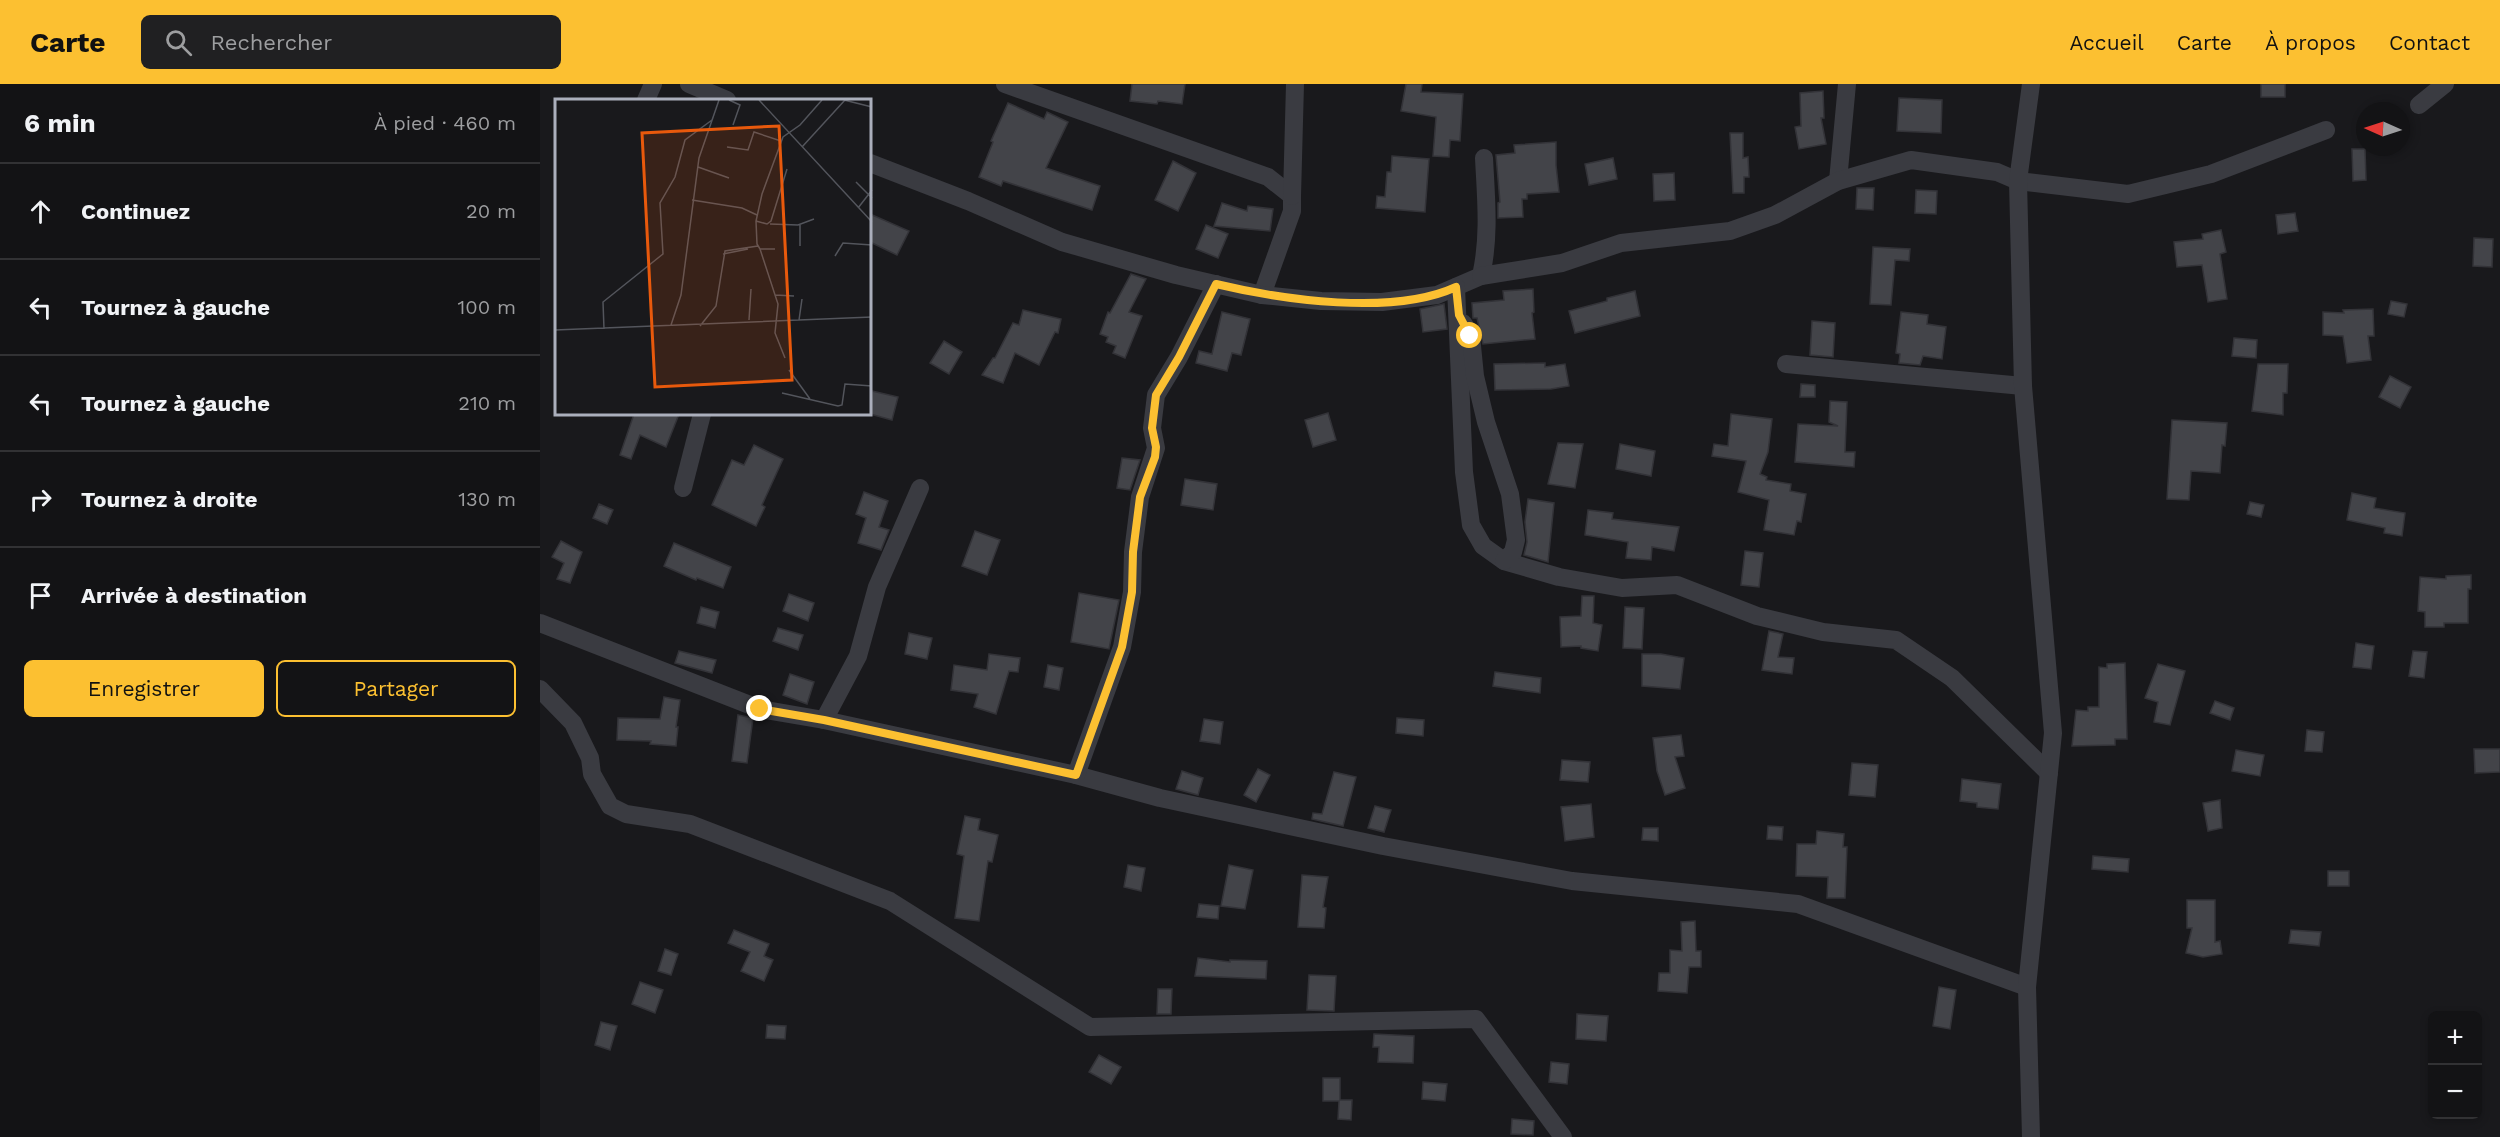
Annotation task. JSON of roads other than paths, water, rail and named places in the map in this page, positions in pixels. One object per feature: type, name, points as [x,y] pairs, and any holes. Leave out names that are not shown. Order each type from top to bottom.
[{"type":"street","points":[[646,99],[653,84]]},
{"type":"street","points":[[689,84],[725,99]]},
{"type":"street","points":[[1005,84],[1268,177],[1292,196]]},
{"type":"street","points":[[1262,295],[1292,211],[1295,84]]},
{"type":"street","points":[[1838,181],[1847,84]]},
{"type":"street","points":[[2031,84],[2018,181],[2022,386],[2053,733],[2026,987],[2031,1137]]},
{"type":"street","points":[[2419,105],[2445,84]]},
{"type":"street","points":[[872,164],[968,201],[1062,242],[1216,284],[1262,295],[1321,301],[1382,302],[1437,296],[1481,276],[1562,263],[1621,243],[1730,231],[1775,215],[1838,181],[1911,160],[1997,172],[2018,181],[2128,194],[2211,174],[2326,130]]},
{"type":"street","points":[[1481,276],[1486,254],[1487,219],[1484,158]]},
{"type":"street","points":[[1076,775],[1122,647],[1132,592],[1133,552],[1140,497],[1155,457],[1156,447],[1152,428],[1156,395],[1179,357],[1216,284]]},
{"type":"street","points":[[1456,287],[1464,472],[1471,525],[1484,546],[1504,561],[1559,577],[1622,588],[1677,585],[1757,616],[1822,632],[1896,640],[1952,678],[2049,773]]},
{"type":"street","points":[[1459,315],[1470,336],[1475,376],[1486,422],[1510,494],[1516,540],[1513,552],[1504,561]]},
{"type":"street","points":[[1786,364],[2022,386]]},
{"type":"street","points":[[683,488],[701,416]]},
{"type":"street","points":[[824,720],[858,656],[877,587],[920,488]]},
{"type":"street","points":[[540,623],[760,709],[824,720],[1076,775],[1160,798],[1383,846],[1572,880],[1798,904],[2026,987]]},
{"type":"street","points":[[540,689],[573,723],[590,758],[592,774],[610,806],[626,814],[690,824],[890,900],[1090,1027],[1476,1019],[1563,1137]]}]
